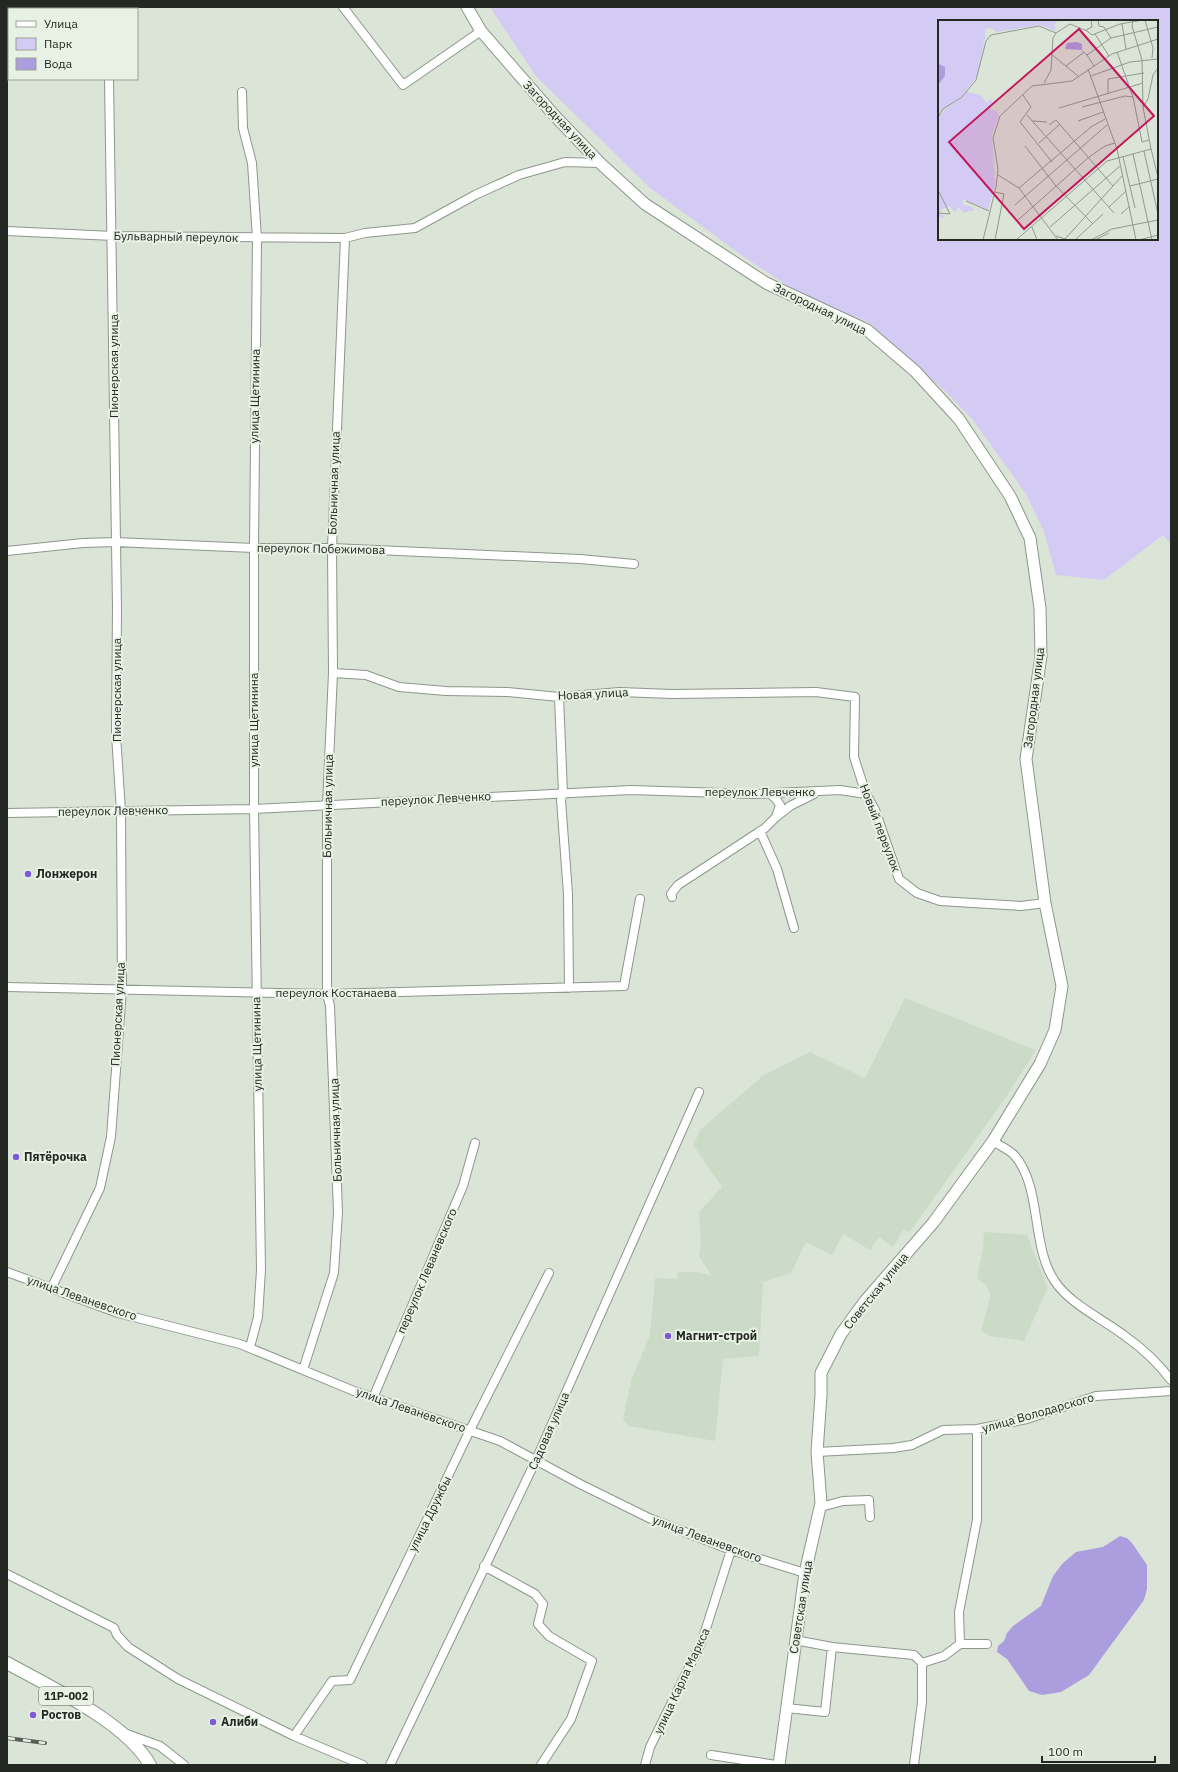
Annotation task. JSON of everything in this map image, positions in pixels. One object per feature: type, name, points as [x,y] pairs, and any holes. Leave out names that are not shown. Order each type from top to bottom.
[{"type":"main road","name":"11Р-002","points":[[7,1663],[62,1693],[124,1733],[137,1746],[150,1765]]},
{"type":"street","points":[[343,7],[403,85],[481,30]]},
{"type":"street","name":"Загородная улица","points":[[467,7],[481,30],[514,71],[600,164],[645,204],[766,283],[867,330],[915,372],[959,419],[1010,496],[1030,538],[1040,608],[1041,656],[1026,759],[1045,903]]},
{"type":"street","name":"Пионерская улица","points":[[51,1289],[100,1188],[111,1137],[122,989],[122,811],[116,735],[117,608],[115,542],[113,236],[108,93],[109,80]]},
{"type":"street","name":"улица Щетинина","points":[[242,92],[243,128],[252,163],[257,238],[254,548],[254,809],[261,1270],[258,1317],[250,1348]]},
{"type":"street","name":"Бульварный переулок","points":[[7,231],[113,236],[345,238],[365,233],[415,228],[475,195],[519,175],[564,162],[600,164]]},
{"type":"street","name":"Больничная улица","points":[[303,1370],[334,1273],[338,1212],[333,1061],[330,1006],[327,994],[327,805],[333,673],[332,548],[345,238]]},
{"type":"street","name":"переулок Побежимова","points":[[7,551],[83,543],[115,542],[254,548],[332,548],[580,559],[634,564]]},
{"type":"street","name":"Новая улица","points":[[333,673],[366,675],[399,687],[446,691],[507,692],[559,697],[620,692],[672,694],[816,692],[855,697]]},
{"type":"street","points":[[559,697],[563,793],[561,800],[568,894],[569,988]]},
{"type":"street","name":"Новый переулок","points":[[855,697],[854,757],[866,794],[874,810],[899,879],[916,893],[940,901],[1021,906],[1045,903]]},
{"type":"street","name":"переулок Левченко","points":[[7,813],[254,809],[630,790],[769,793],[840,790],[866,794]]},
{"type":"street","points":[[672,897],[673,891],[688,877],[760,831],[776,816],[790,806],[818,792]]},
{"type":"street","points":[[769,793],[780,805],[776,816]]},
{"type":"street","points":[[760,831],[777,869],[794,928]]},
{"type":"street","name":"переулок Костанаева","points":[[7,987],[327,994],[624,986],[640,899]]},
{"type":"street","name":"Советская улица","points":[[777,1765],[804,1573],[820,1507],[817,1452],[821,1373],[841,1334],[865,1301],[933,1223],[993,1141],[1040,1064],[1055,1030],[1062,986],[1045,903]]},
{"type":"street","name":"Садовая улица","points":[[390,1765],[536,1460],[699,1092]]},
{"type":"street","points":[[993,1141],[1014,1155],[1025,1175],[1033,1203],[1041,1246],[1054,1280],[1072,1299],[1125,1336],[1158,1364],[1171,1380]]},
{"type":"street","name":"переулок Леваневского","points":[[374,1398],[463,1186],[475,1143]]},
{"type":"street","name":"улица Леваневского","points":[[7,1272],[118,1313],[200,1332],[250,1348],[374,1398],[500,1441],[649,1518],[731,1550],[804,1573]]},
{"type":"street","name":"улица Дружбы","points":[[294,1736],[332,1681],[350,1680],[470,1430],[549,1273]]},
{"type":"street","name":"улица Володарского","points":[[960,1644],[960,1612],[978,1520],[977,1429],[1027,1419],[1096,1396],[1171,1391]]},
{"type":"street","points":[[817,1452],[893,1448],[912,1445],[943,1430],[977,1429]]},
{"type":"street","points":[[820,1507],[843,1501],[869,1500],[870,1517]]},
{"type":"street","name":"улица Карла Маркса","points":[[645,1765],[650,1747],[702,1641],[731,1550]]},
{"type":"street","points":[[484,1566],[535,1594],[543,1604],[538,1624],[549,1636],[592,1661],[571,1719],[541,1765]]},
{"type":"street","points":[[7,1574],[114,1628],[117,1635],[128,1647],[178,1679],[294,1736],[363,1765]]},
{"type":"street","points":[[795,1640],[832,1647],[914,1655],[922,1663],[922,1702],[914,1765]]},
{"type":"street","points":[[922,1663],[944,1656],[960,1644],[987,1644]]},
{"type":"street","points":[[786,1708],[826,1712],[832,1647]]},
{"type":"street","points":[[124,1733],[160,1746],[184,1765]]},
{"type":"street","points":[[711,1756],[777,1765]]},
{"type":"shaded area","points":[[905,998],[1036,1050],[1008,1094],[910,1232],[903,1230],[893,1247],[879,1237],[870,1250],[843,1234],[832,1255],[806,1242],[791,1273],[763,1282],[759,1356],[723,1359],[715,1441],[629,1426],[623,1419],[631,1381],[650,1335],[655,1278],[677,1279],[678,1272],[697,1272],[712,1276],[699,1256],[701,1244],[699,1212],[722,1187],[693,1145],[701,1129],[764,1075],[812,1051],[812,1053],[865,1078]]},
{"type":"shaded area","points":[[984,1232],[1027,1235],[1044,1278],[1047,1289],[1024,1341],[990,1336],[981,1331],[990,1298],[990,1293],[986,1285],[977,1278],[983,1249]]},
{"type":"green space","points":[[490,7],[1171,7],[1171,545],[1163,535],[1104,580],[1056,575],[1044,532],[1026,494],[973,420],[944,390],[868,322],[839,311],[788,286],[744,257],[650,188],[536,76]]},
{"type":"water","points":[[1120,1536],[1127,1538],[1132,1543],[1147,1565],[1147,1589],[1144,1600],[1089,1675],[1061,1692],[1042,1695],[1029,1691],[1007,1659],[997,1652],[998,1646],[1004,1641],[1007,1633],[1013,1626],[1041,1606],[1053,1576],[1063,1563],[1076,1552],[1103,1547]]},
{"type":"railway","points":[[7,1738],[45,1743]]},
{"type":"place","name":"Лонжерон","points":[[28,874]]},
{"type":"place","name":"Пятёрочка","points":[[16,1157]]},
{"type":"place","name":"Магнит-строй","points":[[668,1336]]},
{"type":"place","name":"Ростов","points":[[33,1715]]},
{"type":"place","name":"Алиби","points":[[213,1722]]}]
